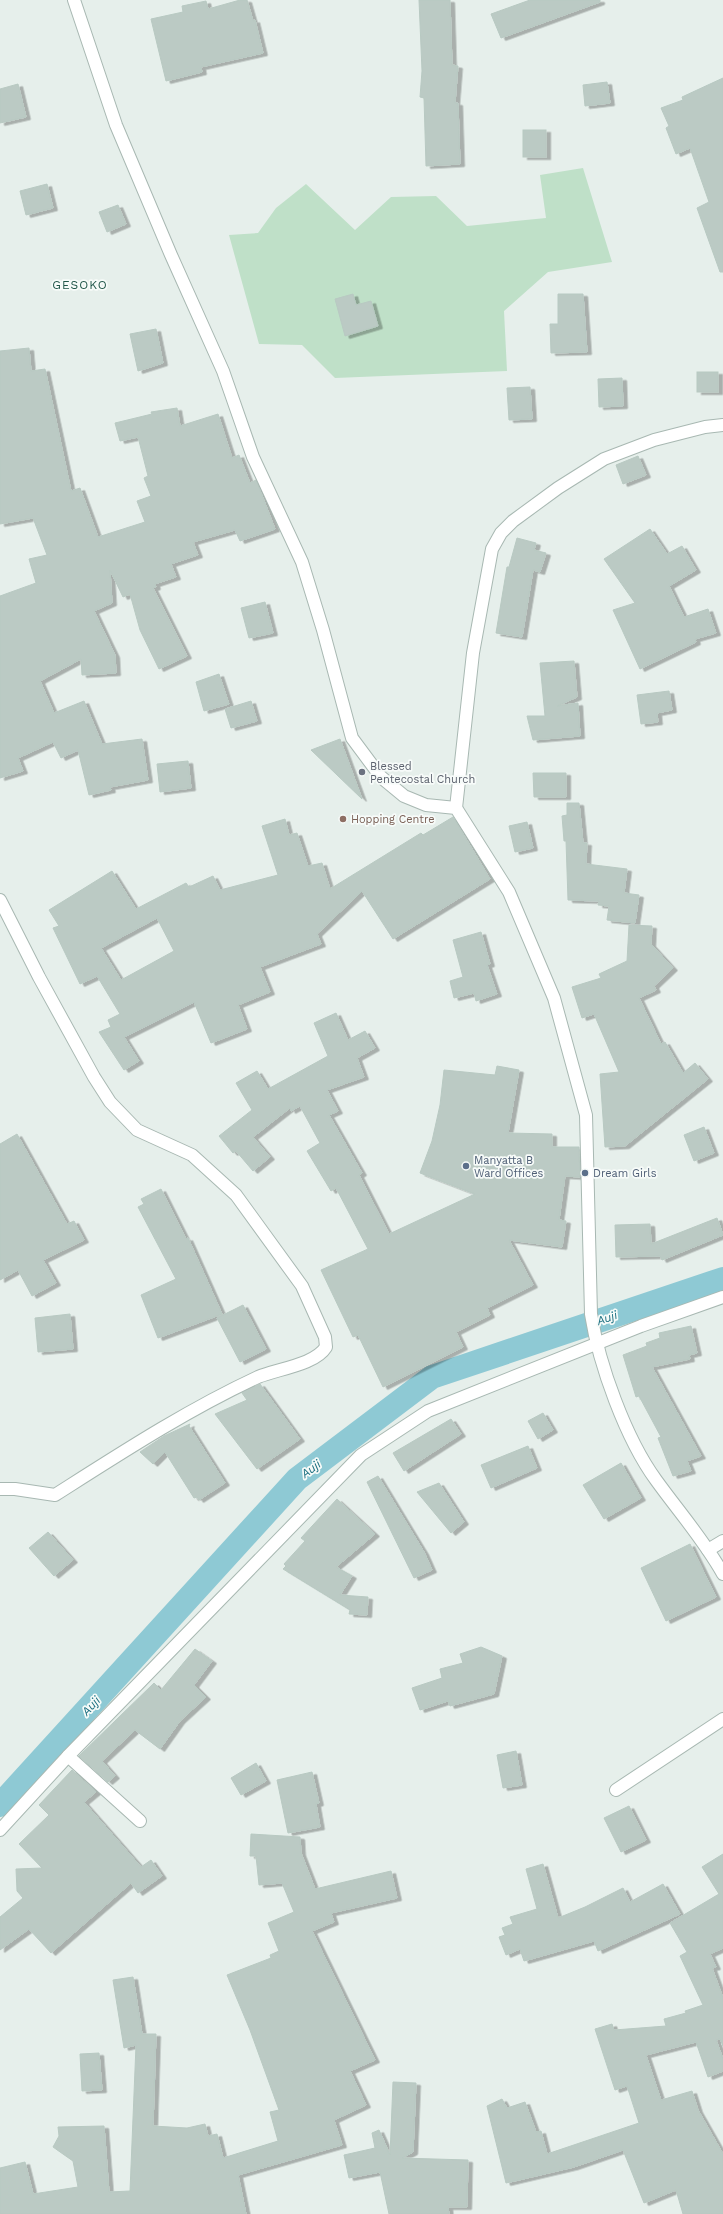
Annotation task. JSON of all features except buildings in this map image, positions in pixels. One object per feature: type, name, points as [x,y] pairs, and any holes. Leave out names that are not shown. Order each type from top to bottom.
[{"type":"street","points":[[74,0],[116,126],[171,255],[223,371],[253,457],[302,562],[323,630],[352,738],[381,777],[404,796],[426,805],[456,808]]},
{"type":"street","points":[[723,425],[705,427],[654,440],[604,459],[558,488],[513,521],[501,533],[492,549],[473,653],[456,808],[509,892],[554,998],[586,1115],[591,1314],[596,1342],[627,1430],[655,1480],[708,1550],[723,1574]]},
{"type":"street","points":[[0,900],[39,977],[94,1077],[110,1102],[137,1130],[192,1155],[236,1195],[302,1286],[325,1338],[326,1347],[322,1353],[310,1360],[260,1377],[179,1418],[55,1495],[15,1489],[0,1489]]},
{"type":"street","points":[[0,1830],[68,1756],[361,1455],[428,1411],[596,1342],[723,1297]]},
{"type":"street","points":[[708,1550],[723,1541]]},
{"type":"street","points":[[616,1790],[723,1719]]},
{"type":"street","points":[[68,1756],[140,1821]]},
{"type":"green space","points":[[583,168],[612,262],[548,272],[504,311],[507,371],[335,378],[302,345],[259,344],[229,235],[258,233],[276,208],[306,184],[355,230],[391,197],[436,196],[467,226],[546,218],[540,175]]},
{"type":"waterway","name":"Auji","points":[[0,1805],[297,1479],[432,1377],[723,1279]]},
{"type":"place","name":"Blessed Pentecostal Church","points":[[362,772]]},
{"type":"place","name":"Hopping Centre","points":[[343,819]]},
{"type":"place","name":"Manyatta B Ward Offices","points":[[466,1166]]},
{"type":"place","name":"Dream Girls","points":[[585,1173]]},
{"type":"district","name":"GESOKO","points":[[80,285]]}]
